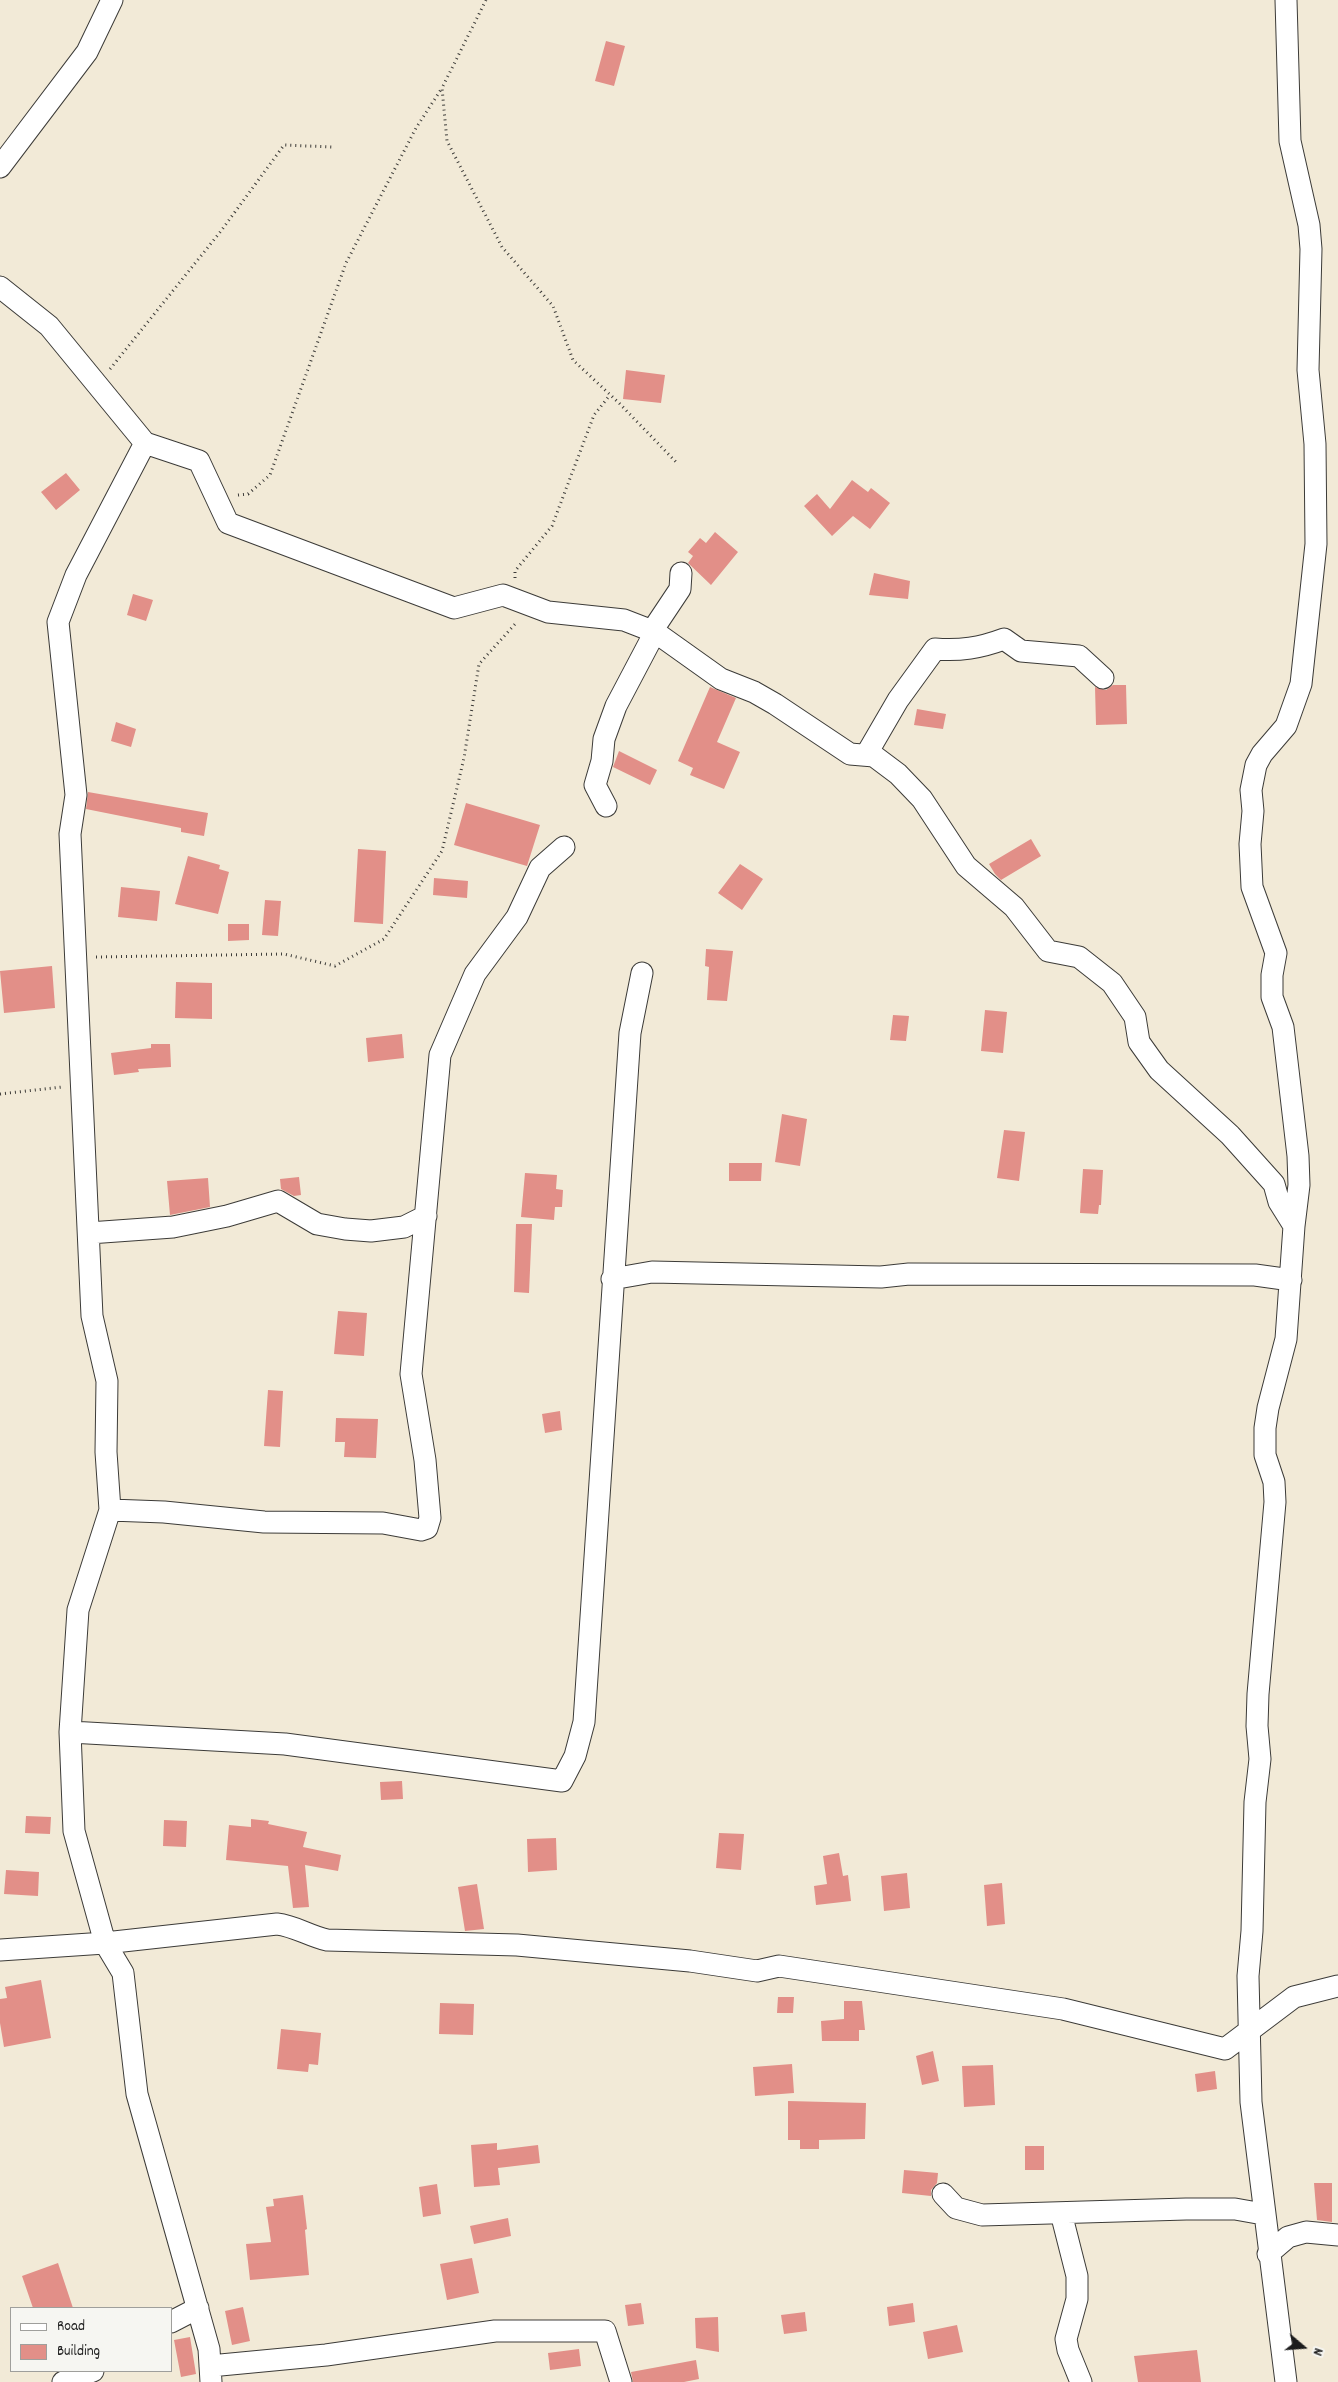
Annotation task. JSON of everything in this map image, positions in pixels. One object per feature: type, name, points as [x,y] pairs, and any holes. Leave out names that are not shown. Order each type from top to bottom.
[{"type":"street","points":[[0,168],[87,52],[112,0]]},
{"type":"street","points":[[1286,0],[1290,141],[1309,225],[1311,249],[1308,370],[1314,444],[1316,544],[1301,684],[1286,726],[1262,754],[1253,774],[1251,790],[1253,811],[1250,844],[1252,888],[1276,953],[1272,975],[1272,997],[1283,1027],[1298,1156],[1299,1185],[1294,1226],[1286,1339],[1268,1408],[1265,1428],[1265,1455],[1274,1482],[1275,1502],[1258,1694],[1257,1726],[1260,1759],[1255,1802],[1252,1931],[1248,1976],[1251,2102],[1263,2214],[1286,2382]]},
{"type":"street","points":[[0,286],[49,326],[145,443],[199,461],[228,523],[454,608],[503,595],[548,612],[624,620],[655,632],[721,679],[768,700],[850,754],[874,756],[910,786],[922,799],[966,866],[1014,907],[1048,951],[1079,956],[1112,983],[1135,1017],[1139,1042],[1159,1070],[1230,1135],[1268,1176],[1274,1184],[1279,1202],[1294,1226]]},
{"type":"street","points":[[145,443],[76,575],[58,622],[76,795],[70,834],[88,1233],[92,1316],[107,1381],[106,1452],[110,1510],[78,1610],[70,1732],[74,1831],[105,1943],[123,1973],[136,2094],[209,2349],[210,2374],[495,2331],[605,2331],[621,2382]]},
{"type":"street","points":[[606,806],[595,785],[602,762],[604,739],[616,706],[655,632],[656,625],[680,589],[681,573]]},
{"type":"street","points":[[866,755],[898,700],[934,648],[954,651],[983,647],[1004,638],[1021,651],[1079,656],[1103,678]]},
{"type":"street","points":[[110,1510],[164,1512],[264,1522],[383,1523],[422,1530],[427,1528],[430,1518],[425,1460],[410,1374],[440,1055],[475,974],[517,917],[540,868],[564,847]]},
{"type":"street","points":[[70,1732],[285,1744],[562,1781],[575,1756],[584,1722],[604,1445],[612,1279],[630,1033],[642,972]]},
{"type":"street","points":[[88,1233],[173,1227],[227,1216],[278,1201],[317,1224],[345,1229],[371,1231],[404,1227],[426,1216]]},
{"type":"street","points":[[612,1279],[652,1272],[881,1277],[908,1274],[1255,1275],[1291,1280]]},
{"type":"street","points":[[0,1950],[105,1943],[277,1924],[291,1926],[312,1937],[327,1940],[517,1945],[681,1960],[757,1971],[779,1966],[1063,2009],[1224,2049],[1294,1997],[1338,1986]]},
{"type":"street","points":[[943,2194],[956,2208],[982,2215],[1225,2209],[1263,2214]]},
{"type":"street","points":[[1061,2213],[1078,2276],[1077,2299],[1068,2331],[1067,2345],[1081,2382]]},
{"type":"street","points":[[1268,2254],[1288,2237],[1306,2232],[1338,2235]]},
{"type":"street","points":[[172,2321],[198,2308]]},
{"type":"street","points":[[63,2382],[90,2372]]},
{"type":"path","points":[[216,497],[248,494],[270,475],[346,263],[416,128],[442,88],[486,0]]},
{"type":"path","points":[[442,88],[447,141],[502,247],[553,306],[573,360],[677,463]]},
{"type":"path","points":[[97,385],[221,231],[284,145],[332,147]]},
{"type":"path","points":[[77,958],[284,954],[335,966],[384,939],[442,851],[464,758],[479,664],[519,620],[515,599],[515,571],[552,526],[594,415],[610,395]]},
{"type":"path","points":[[0,1094],[82,1083]]},
{"type":"building","points":[[606,41],[625,46],[614,86],[595,81]]},
{"type":"building","points":[[626,370],[665,375],[661,403],[623,399]]},
{"type":"building","points":[[66,473],[80,490],[56,510],[41,492]]},
{"type":"building","points":[[852,480],[868,492],[871,488],[890,503],[870,529],[853,516],[832,536],[804,506],[817,494],[830,509]]},
{"type":"building","points":[[715,532],[738,552],[711,585],[688,563],[693,556],[688,552],[700,538],[706,543]]},
{"type":"building","points":[[874,573],[910,581],[908,599],[869,595]]},
{"type":"building","points":[[133,594],[153,600],[146,621],[127,615]]},
{"type":"building","points":[[1113,685],[1126,685],[1127,724],[1096,725],[1095,687],[1106,690]]},
{"type":"building","points":[[710,687],[736,698],[717,742],[740,752],[724,789],[690,775],[693,768],[678,761]]},
{"type":"building","points":[[917,709],[946,714],[943,729],[914,725]]},
{"type":"building","points":[[116,722],[136,729],[131,747],[111,741]]},
{"type":"building","points":[[619,751],[657,770],[650,785],[613,767]]},
{"type":"building","points":[[88,792],[208,813],[204,836],[181,832],[181,828],[86,809]]},
{"type":"building","points":[[466,803],[540,825],[527,866],[454,845]]},
{"type":"building","points":[[1031,839],[1041,856],[1001,880],[989,864]]},
{"type":"building","points":[[358,849],[386,851],[383,924],[354,922]]},
{"type":"building","points":[[188,856],[220,865],[219,869],[229,872],[218,914],[175,904]]},
{"type":"building","points":[[740,864],[763,879],[742,910],[718,893]]},
{"type":"building","points":[[434,878],[468,881],[467,898],[433,895]]},
{"type":"building","points":[[121,887],[160,891],[157,921],[118,917]]},
{"type":"building","points":[[265,900],[281,901],[278,936],[262,935]]},
{"type":"building","points":[[228,924],[249,924],[249,940],[228,941]]},
{"type":"building","points":[[706,949],[733,951],[727,1001],[707,1000],[709,967],[705,966]]},
{"type":"building","points":[[52,966],[55,1008],[4,1013],[0,971]]},
{"type":"building","points":[[176,982],[212,983],[212,1019],[175,1018]]},
{"type":"building","points":[[985,1010],[1007,1012],[1003,1053],[981,1051]]},
{"type":"building","points":[[893,1015],[909,1016],[906,1041],[890,1040]]},
{"type":"building","points":[[402,1034],[404,1058],[368,1062],[366,1038]]},
{"type":"building","points":[[151,1044],[170,1044],[171,1067],[138,1069],[139,1072],[114,1075],[111,1053],[151,1048]]},
{"type":"building","points":[[782,1114],[807,1119],[800,1166],[775,1162]]},
{"type":"building","points":[[1004,1130],[1025,1132],[1019,1181],[997,1178]]},
{"type":"building","points":[[729,1163],[762,1163],[761,1181],[729,1181]]},
{"type":"building","points":[[1083,1169],[1103,1170],[1101,1205],[1099,1205],[1098,1214],[1080,1213]]},
{"type":"building","points":[[525,1173],[557,1175],[556,1189],[563,1190],[562,1207],[555,1207],[554,1220],[521,1217]]},
{"type":"building","points":[[299,1177],[301,1195],[294,1196],[281,1189],[280,1179]]},
{"type":"building","points":[[208,1178],[210,1207],[170,1215],[167,1181]]},
{"type":"building","points":[[516,1224],[532,1224],[529,1293],[514,1292]]},
{"type":"building","points":[[338,1311],[367,1313],[364,1356],[334,1354]]},
{"type":"building","points":[[268,1390],[283,1391],[280,1447],[264,1446]]},
{"type":"building","points":[[560,1411],[562,1430],[545,1433],[542,1414]]},
{"type":"building","points":[[336,1418],[378,1419],[376,1458],[344,1457],[345,1442],[335,1442]]},
{"type":"building","points":[[402,1781],[403,1799],[381,1800],[380,1782]]},
{"type":"building","points":[[26,1816],[51,1817],[50,1834],[25,1833]]},
{"type":"building","points":[[251,1819],[269,1821],[268,1824],[307,1832],[303,1847],[341,1855],[338,1871],[305,1865],[309,1907],[293,1908],[288,1866],[226,1860],[229,1825],[251,1827]]},
{"type":"building","points":[[164,1820],[187,1821],[186,1847],[163,1846]]},
{"type":"building","points":[[719,1833],[744,1834],[741,1870],[716,1868]]},
{"type":"building","points":[[556,1838],[557,1870],[528,1872],[527,1839]]},
{"type":"building","points":[[839,1853],[843,1876],[848,1875],[851,1901],[816,1905],[814,1886],[827,1884],[823,1856]]},
{"type":"building","points":[[6,1870],[39,1872],[38,1896],[4,1894]]},
{"type":"building","points":[[907,1873],[910,1908],[884,1911],[881,1876]]},
{"type":"building","points":[[1002,1883],[1005,1924],[987,1926],[984,1885]]},
{"type":"building","points":[[477,1884],[484,1929],[465,1931],[458,1887]]},
{"type":"building","points":[[41,1980],[51,2038],[4,2047],[0,2023],[0,1999],[7,1998],[5,1987]]},
{"type":"building","points":[[778,1997],[794,1997],[793,2013],[777,2013]]},
{"type":"building","points":[[844,2001],[862,2001],[865,2030],[859,2030],[859,2041],[822,2041],[821,2021],[844,2019]]},
{"type":"building","points":[[440,2003],[474,2004],[473,2035],[439,2034]]},
{"type":"building","points":[[281,2029],[321,2033],[318,2065],[309,2064],[308,2072],[277,2069]]},
{"type":"building","points":[[933,2051],[939,2081],[922,2085],[916,2056]]},
{"type":"building","points":[[792,2064],[794,2093],[755,2096],[753,2067]]},
{"type":"building","points":[[993,2065],[995,2105],[964,2107],[962,2066]]},
{"type":"building","points":[[1215,2071],[1217,2089],[1197,2092],[1195,2074]]},
{"type":"building","points":[[788,2101],[866,2103],[865,2139],[819,2140],[819,2149],[800,2149],[800,2140],[788,2140]]},
{"type":"building","points":[[497,2143],[497,2150],[538,2145],[540,2163],[498,2168],[500,2185],[474,2187],[471,2145]]},
{"type":"building","points":[[1025,2146],[1044,2146],[1044,2170],[1025,2170]]},
{"type":"building","points":[[904,2170],[938,2173],[937,2183],[931,2190],[931,2196],[902,2193]]},
{"type":"building","points":[[1314,2183],[1332,2183],[1332,2222],[1317,2220]]},
{"type":"building","points":[[437,2184],[441,2214],[423,2217],[419,2187]]},
{"type":"building","points":[[303,2195],[309,2275],[250,2280],[246,2244],[271,2242],[266,2207],[274,2206],[273,2199]]},
{"type":"building","points":[[508,2218],[511,2236],[474,2244],[470,2226]]},
{"type":"building","points":[[472,2258],[479,2293],[447,2300],[440,2264]]},
{"type":"building","points":[[58,2263],[73,2307],[33,2307],[22,2276]]},
{"type":"building","points":[[641,2303],[644,2324],[628,2326],[625,2305]]},
{"type":"building","points":[[913,2303],[915,2322],[889,2326],[887,2307]]},
{"type":"building","points":[[243,2307],[250,2341],[232,2345],[225,2311]]},
{"type":"building","points":[[805,2312],[807,2331],[784,2334],[781,2315]]},
{"type":"building","points":[[718,2317],[719,2352],[696,2348],[695,2318]]},
{"type":"building","points":[[957,2325],[963,2352],[928,2359],[923,2332]]},
{"type":"building","points":[[190,2337],[196,2374],[181,2377],[174,2340]]},
{"type":"building","points":[[579,2349],[581,2366],[550,2370],[548,2353]]},
{"type":"building","points":[[1197,2350],[1201,2382],[1138,2382],[1134,2356]]},
{"type":"building","points":[[696,2360],[699,2379],[684,2382],[633,2382],[631,2372]]}]
